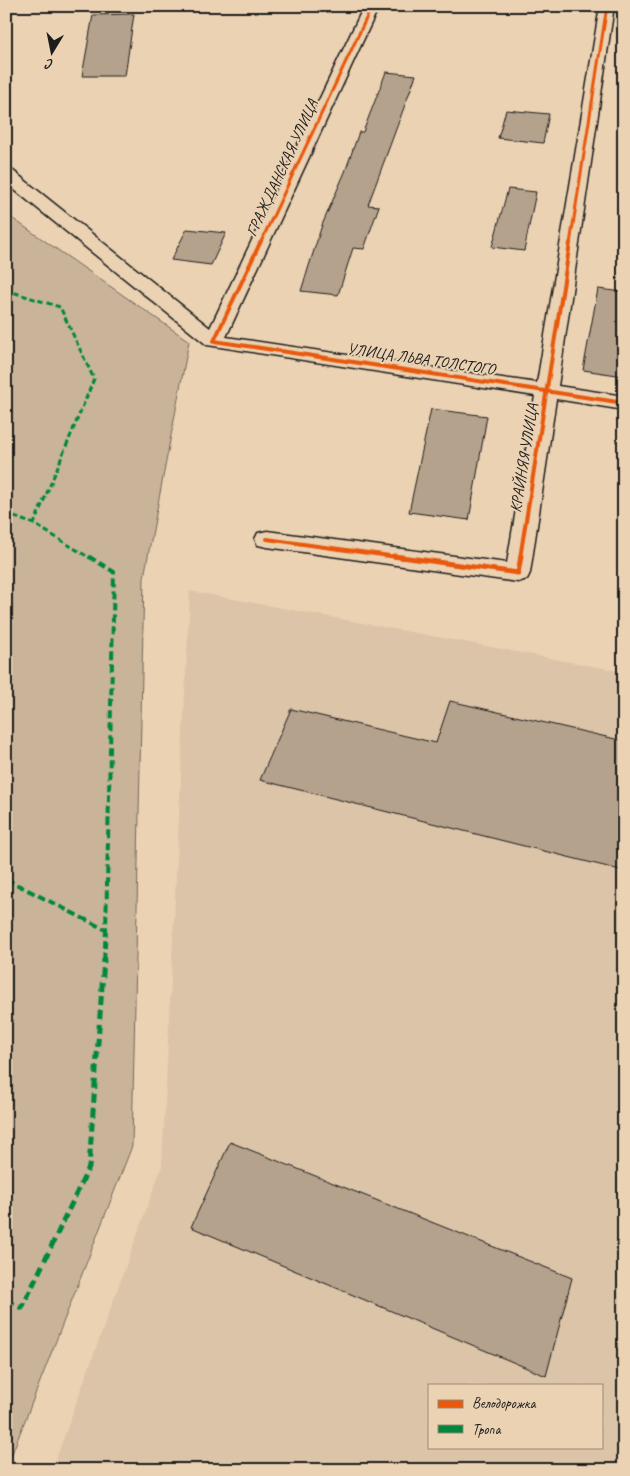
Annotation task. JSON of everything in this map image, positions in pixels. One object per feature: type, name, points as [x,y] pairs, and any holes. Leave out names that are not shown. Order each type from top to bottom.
[{"type":"street","name":"ГРАЖДАНСКАЯ УЛИЦА","points":[[214,341],[372,6]]},
{"type":"street","name":"КРАЙНЯЯ УЛИЦА","points":[[267,539],[518,573],[607,6]]},
{"type":"street","points":[[6,174],[214,341]]},
{"type":"street","name":"УЛИЦА ЛЬВА ТОЛСТОГО","points":[[214,341],[624,403]]},
{"type":"shaded area","points":[[6,214],[189,341],[144,577],[132,1146],[6,1469]]},
{"type":"shaded area","points":[[190,591],[624,672],[624,1470],[52,1470],[162,1166]]},
{"type":"building","points":[[134,14],[125,76],[82,76],[93,15]]},
{"type":"building","points":[[386,72],[416,75],[368,205],[379,206],[364,249],[353,248],[338,295],[301,291],[322,225],[345,172],[359,132],[363,132]]},
{"type":"building","points":[[506,110],[549,114],[543,143],[498,138]]},
{"type":"building","points":[[508,189],[536,192],[524,251],[492,247]]},
{"type":"building","points":[[187,229],[226,233],[211,265],[171,260]]},
{"type":"building","points":[[598,289],[624,292],[624,376],[583,370]]},
{"type":"building","points":[[431,409],[487,416],[469,520],[409,512]]},
{"type":"building","points":[[450,701],[624,741],[624,871],[260,780],[291,709],[436,743]]},
{"type":"building","points":[[230,1142],[572,1278],[546,1376],[191,1227]]},
{"type":"marked path","points":[[6,290],[60,307],[94,379],[34,524]]},
{"type":"marked path","points":[[6,514],[34,524],[114,572],[106,930],[6,879]]},
{"type":"marked path","points":[[6,1301],[22,1308],[89,1167],[106,930]]},
{"type":"cycle path","points":[[372,6],[214,341],[624,403]]},
{"type":"cycle path","points":[[267,539],[518,573],[607,6]]}]
